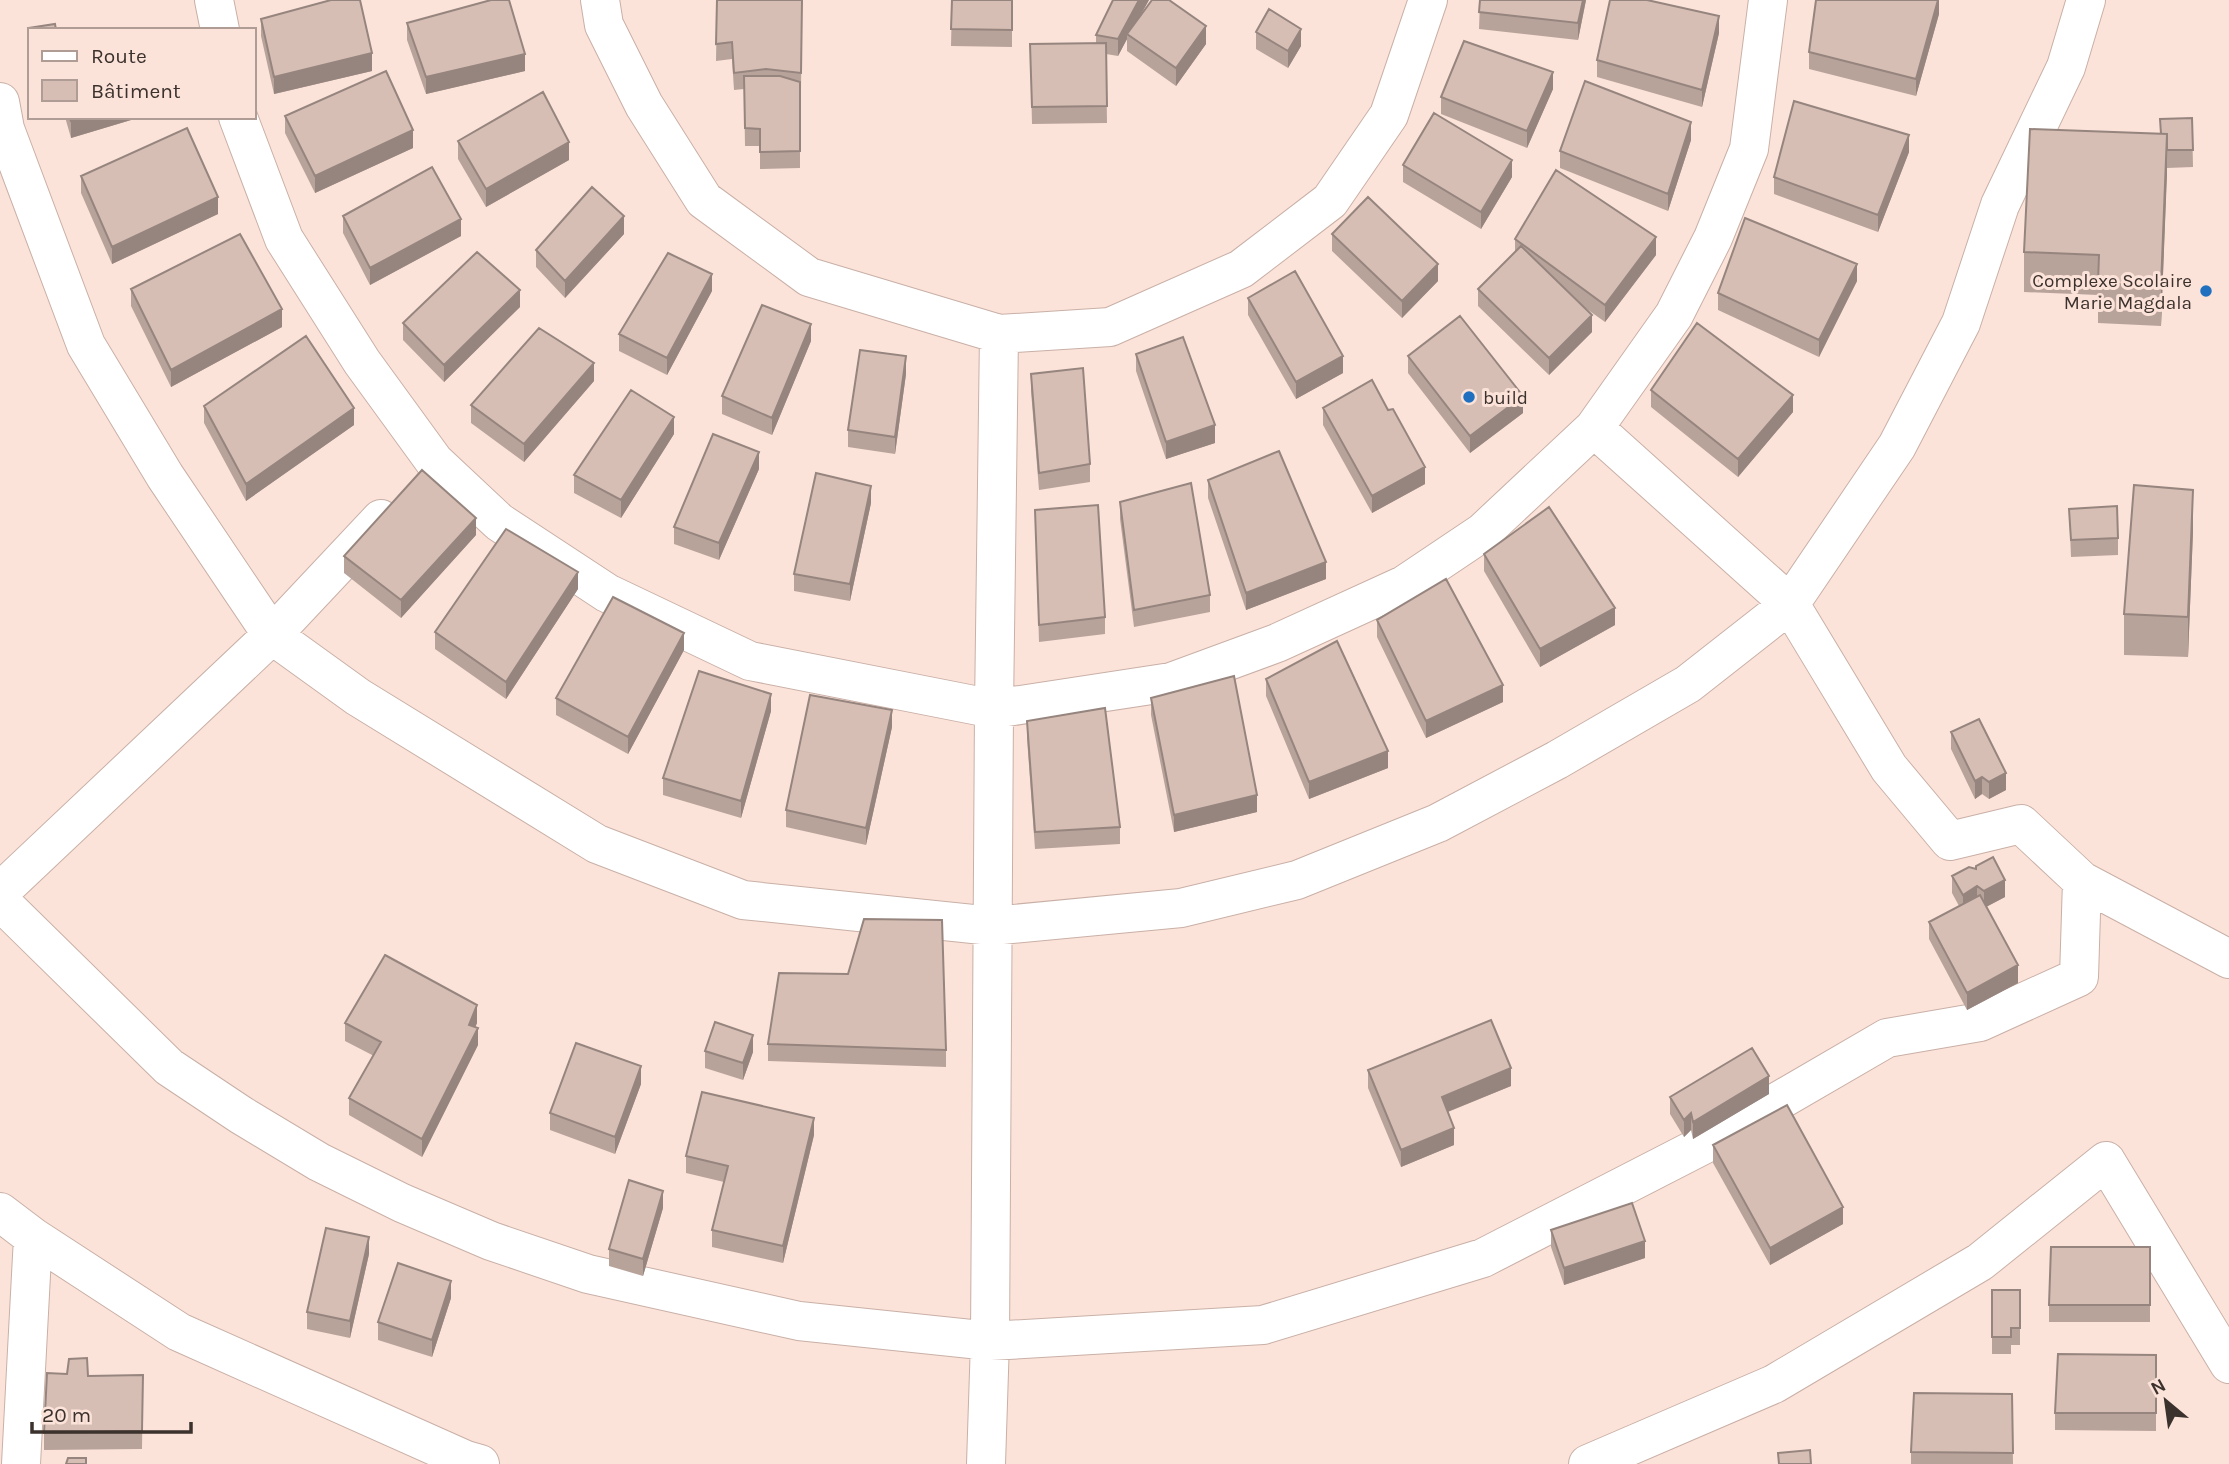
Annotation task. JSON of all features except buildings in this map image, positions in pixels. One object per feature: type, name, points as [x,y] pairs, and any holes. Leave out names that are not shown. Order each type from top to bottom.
[{"type":"street","points":[[214,0],[220,28]]},
{"type":"street","points":[[600,0],[604,24],[644,105],[704,200],[808,277],[999,334],[1110,327],[1241,269],[1330,201],[1389,115],[1428,0]]},
{"type":"street","points":[[239,119],[284,239],[362,362],[418,478],[499,522],[607,593],[750,661],[993,709],[1171,682],[1277,643],[1404,585],[1483,532],[1594,428],[1674,315],[1713,238],[1749,149],[1768,0]]},
{"type":"street","points":[[0,102],[5,129],[86,345],[165,476],[272,635],[358,697],[597,844],[743,900],[992,926],[1181,908],[1297,880],[1438,823],[1557,760],[1688,684],[1790,604],[1898,446],[1962,323],[2000,205],[2066,68],[2086,0]]},
{"type":"street","points":[[986,1464],[990,1341],[993,709],[999,334]]},
{"type":"street","points":[[1594,428],[1790,604],[1889,768],[1950,841],[2021,824],[2082,881],[2229,959]]},
{"type":"street","points":[[0,892],[272,635],[418,478]]},
{"type":"street","points":[[0,901],[169,1066],[241,1115],[308,1155],[402,1203],[491,1241],[588,1274],[799,1321],[990,1341],[1263,1325],[1483,1258],[1703,1145],[1887,1038],[1980,1022],[2079,977],[2082,881]]},
{"type":"street","points":[[1588,1464],[1786,1377],[1980,1262],[2106,1161],[2229,1364]]},
{"type":"street","points":[[0,1212],[33,1237],[179,1332],[470,1463]]},
{"type":"street","points":[[21,1464],[33,1237]]},
{"type":"place","name":"Complexe Scolaire Marie Magdala","points":[[2206,291]]},
{"type":"place","name":"build","points":[[1469,397]]}]
